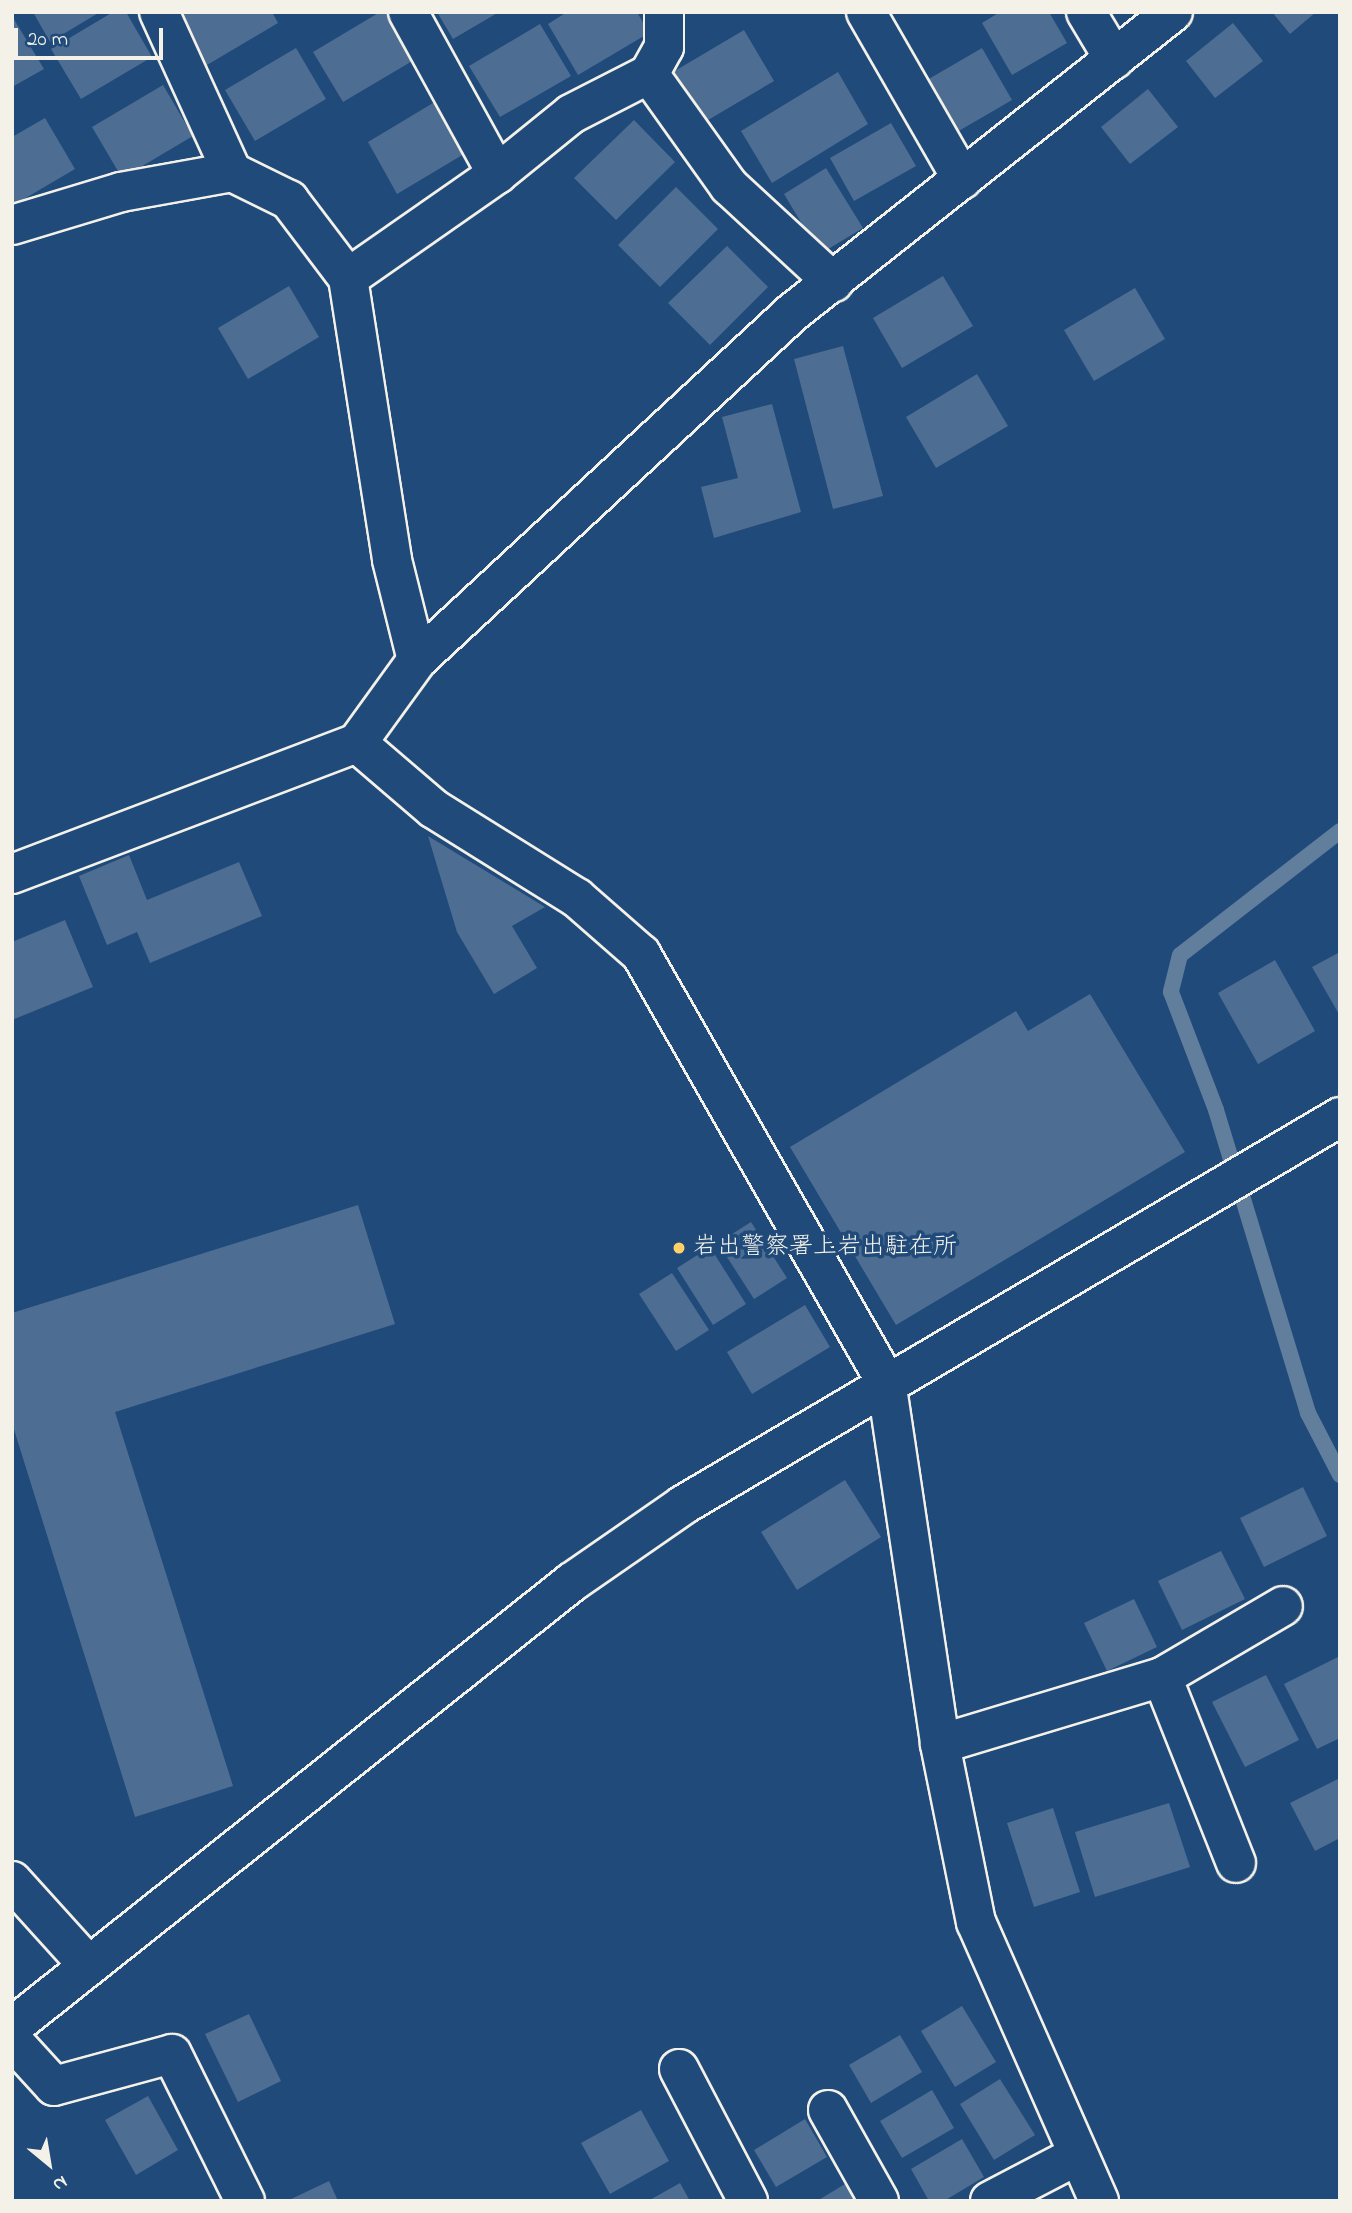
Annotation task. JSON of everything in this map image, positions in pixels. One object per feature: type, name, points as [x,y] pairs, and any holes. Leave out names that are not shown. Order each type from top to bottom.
[{"type":"street","points":[[159,12],[232,172]]},
{"type":"street","points":[[408,12],[497,174]]},
{"type":"street","points":[[348,278],[497,174],[571,114],[649,74],[664,47],[664,12]]},
{"type":"street","points":[[866,12],[962,179]]},
{"type":"street","points":[[1086,12],[1114,59]]},
{"type":"street","points":[[12,874],[357,743],[417,660],[782,322],[1173,12]]},
{"type":"street","points":[[649,74],[729,186],[833,282]]},
{"type":"street","points":[[12,225],[121,192],[232,172],[289,200],[348,278],[392,560],[417,660]]},
{"type":"street","points":[[357,743],[434,809],[577,898],[641,954],[886,1381],[940,1744],[976,1922],[1076,2156],[1099,2201]]},
{"type":"street","points":[[12,2027],[572,1582],[683,1505],[886,1381],[1340,1117]]},
{"type":"street","points":[[940,1744],[1162,1677],[1283,1606]]},
{"type":"street","points":[[1162,1677],[1236,1863]]},
{"type":"street","points":[[12,1881],[88,1965]]},
{"type":"street","points":[[12,2040],[54,2086],[172,2054],[245,2201]]},
{"type":"street","points":[[679,2069],[748,2201]]},
{"type":"street","points":[[828,2110],[879,2201]]},
{"type":"street","points":[[990,2201],[1076,2156]]},
{"type":"building","points":[[33,12],[100,12],[50,42]]},
{"type":"building","points":[[113,12],[126,12],[152,57],[81,99],[51,49]]},
{"type":"building","points":[[272,12],[278,23],[207,65],[177,14]]},
{"type":"building","points":[[380,12],[386,12],[414,60],[343,102],[313,52]]},
{"type":"building","points":[[437,12],[499,12],[453,39]]},
{"type":"building","points":[[567,12],[637,12],[649,33],[578,75],[548,24]]},
{"type":"building","points":[[1000,12],[1049,12],[1067,43],[1012,75],[982,23]]},
{"type":"building","points":[[1272,12],[1316,12],[1290,34]]},
{"type":"building","points":[[12,16],[44,69],[12,87]]},
{"type":"building","points":[[1233,23],[1263,61],[1215,98],[1186,61]]},
{"type":"building","points":[[540,24],[571,76],[500,117],[469,66]]},
{"type":"building","points":[[744,30],[774,81],[703,123],[673,72]]},
{"type":"building","points":[[296,48],[326,99],[255,141],[225,90]]},
{"type":"building","points":[[982,48],[1012,100],[957,132],[927,80]]},
{"type":"building","points":[[838,72],[868,124],[772,183],[741,131]]},
{"type":"building","points":[[163,85],[193,136],[122,178],[92,127]]},
{"type":"building","points":[[1148,89],[1178,127],[1130,164],[1101,127]]},
{"type":"building","points":[[438,100],[469,151],[397,194],[368,142]]},
{"type":"building","points":[[45,118],[75,169],[12,206],[12,137]]},
{"type":"building","points":[[634,120],[675,162],[616,220],[574,178]]},
{"type":"building","points":[[891,123],[916,166],[854,201],[830,158]]},
{"type":"building","points":[[826,168],[863,228],[820,254],[784,194]]},
{"type":"building","points":[[676,187],[718,229],[660,287],[618,245]]},
{"type":"building","points":[[727,246],[768,287],[710,345],[668,303]]},
{"type":"building","points":[[943,276],[973,326],[902,368],[873,318]]},
{"type":"building","points":[[289,286],[319,337],[248,379],[218,328]]},
{"type":"building","points":[[1135,288],[1165,339],[1094,381],[1064,330]]},
{"type":"building","points":[[843,346],[883,496],[833,509],[794,359]]},
{"type":"building","points":[[977,374],[1008,426],[936,468],[906,417]]},
{"type":"building","points":[[772,404],[801,512],[714,538],[701,487],[738,478],[722,417]]},
{"type":"building","points":[[428,836],[545,907],[512,926],[537,968],[494,994],[457,932]]},
{"type":"building","points":[[129,855],[147,900],[239,862],[262,916],[150,963],[137,932],[107,945],[79,876]]},
{"type":"building","points":[[65,920],[93,987],[12,1020],[12,942]]},
{"type":"building","points":[[1340,952],[1340,1016],[1312,967]]},
{"type":"building","points":[[1275,960],[1315,1031],[1258,1064],[1218,993]]},
{"type":"building","points":[[1090,994],[1185,1152],[896,1325],[790,1147],[1016,1011],[1028,1031]]},
{"type":"building","points":[[358,1205],[395,1324],[115,1412],[233,1786],[135,1817],[12,1423],[12,1313]]},
{"type":"building","points":[[751,1222],[787,1278],[754,1299],[718,1243]]},
{"type":"building","points":[[710,1247],[746,1304],[713,1325],[677,1268]]},
{"type":"building","points":[[672,1273],[709,1330],[676,1351],[639,1294]]},
{"type":"building","points":[[805,1305],[830,1347],[752,1394],[727,1352]]},
{"type":"building","points":[[845,1480],[881,1537],[797,1590],[761,1532]]},
{"type":"building","points":[[1303,1487],[1327,1536],[1264,1567],[1240,1518]]},
{"type":"building","points":[[1221,1551],[1245,1599],[1182,1630],[1158,1581]]},
{"type":"building","points":[[1134,1599],[1157,1647],[1107,1671],[1084,1623]]},
{"type":"building","points":[[1338,1657],[1340,1738],[1317,1749],[1284,1684]]},
{"type":"building","points":[[1266,1675],[1299,1740],[1245,1767],[1212,1702]]},
{"type":"building","points":[[1340,1778],[1340,1838],[1315,1851],[1290,1803]]},
{"type":"building","points":[[1169,1803],[1190,1867],[1095,1897],[1075,1832]]},
{"type":"building","points":[[1053,1808],[1080,1892],[1034,1907],[1007,1823]]},
{"type":"building","points":[[962,2006],[996,2062],[955,2087],[921,2031]]},
{"type":"building","points":[[249,2014],[281,2081],[238,2102],[205,2034]]},
{"type":"building","points":[[900,2035],[922,2072],[871,2103],[849,2065]]},
{"type":"building","points":[[1000,2079],[1035,2135],[994,2160],[960,2104]]},
{"type":"building","points":[[932,2090],[954,2128],[902,2158],[880,2121]]},
{"type":"building","points":[[148,2096],[178,2150],[136,2175],[105,2120]]},
{"type":"building","points":[[641,2110],[669,2161],[610,2194],[581,2143]]},
{"type":"building","points":[[805,2119],[827,2157],[776,2187],[754,2150]]},
{"type":"building","points":[[962,2139],[984,2177],[944,2201],[929,2201],[911,2169]]},
{"type":"building","points":[[329,2181],[338,2201],[287,2201]]},
{"type":"building","points":[[680,2183],[690,2201],[648,2201]]},
{"type":"building","points":[[845,2184],[855,2201],[817,2201]]},
{"type":"waterway","points":[[1340,831],[1180,955],[1171,992],[1216,1110],[1308,1413],[1340,1475]]},
{"type":"place","name":"岩出警察署上岩出駐在所","points":[[679,1248]]}]
